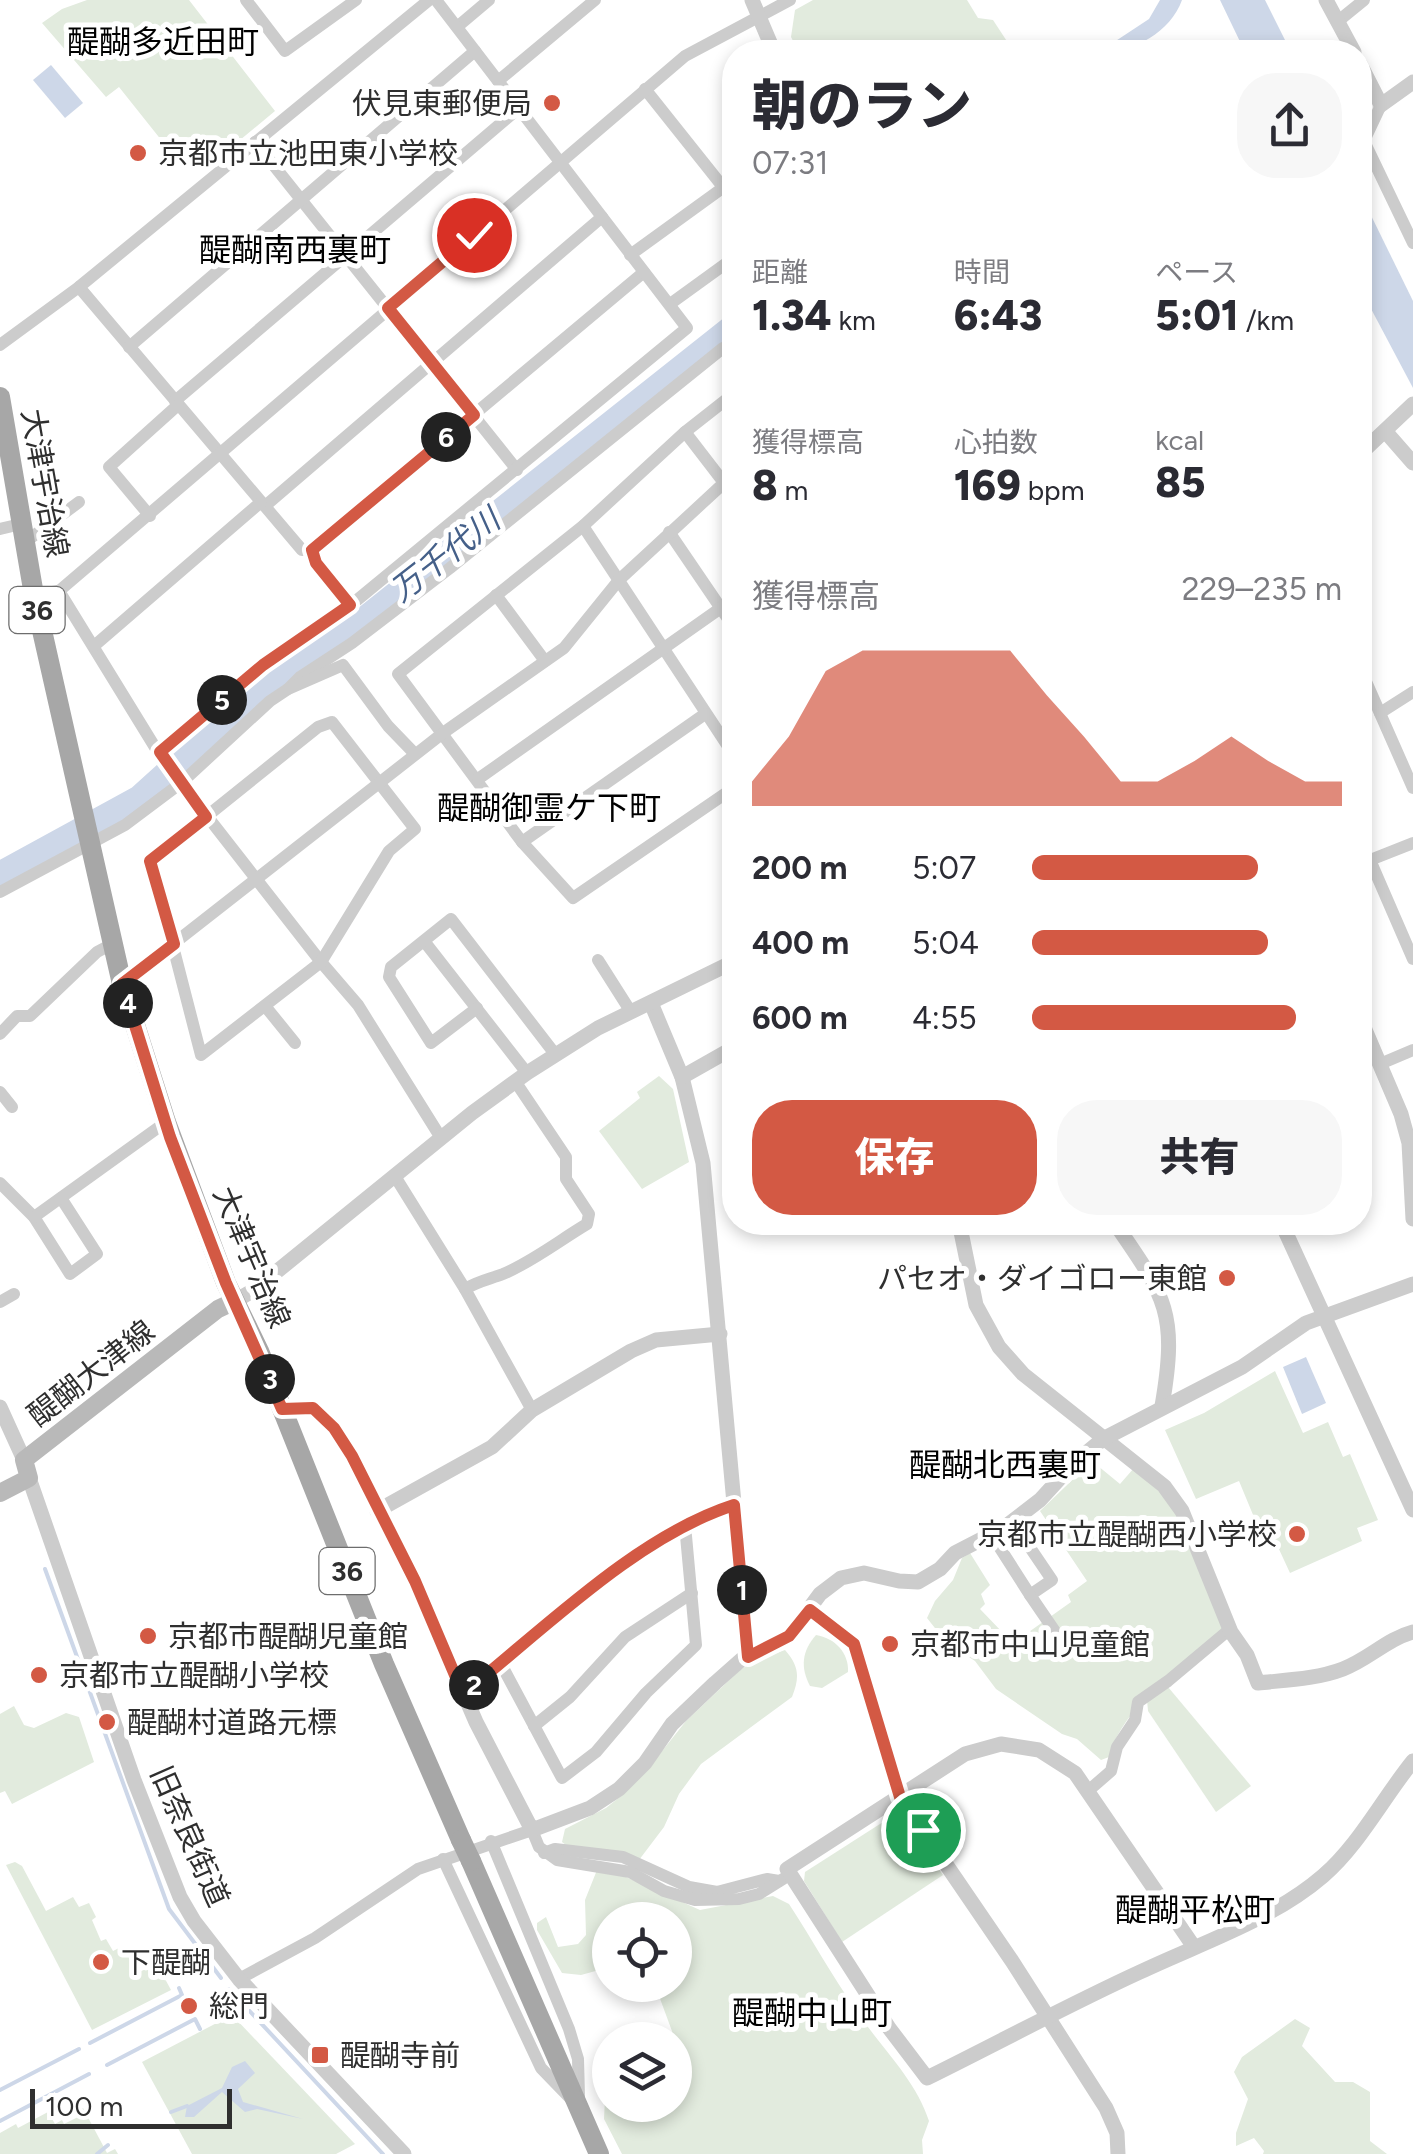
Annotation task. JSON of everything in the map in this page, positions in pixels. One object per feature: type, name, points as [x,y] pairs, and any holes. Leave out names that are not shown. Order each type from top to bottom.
[{"type":"main road","name":"大津宇治線","points":[[0,397],[9,531],[34,595],[122,984],[166,1122],[384,1664],[599,2154]]},
{"type":"main road","name":"醍醐大津線","points":[[0,1493],[218,1310],[235,1301]]},
{"type":"street","points":[[247,0],[285,51],[356,0]]},
{"type":"street","points":[[0,345],[78,287],[432,0],[476,51],[687,328],[350,605],[263,665],[161,755]]},
{"type":"street","points":[[456,27],[489,0]]},
{"type":"street","points":[[498,81],[595,0]]},
{"type":"street","points":[[752,0],[769,40]]},
{"type":"street","points":[[34,595],[59,591],[150,516],[685,56],[790,0]]},
{"type":"street","points":[[1326,0],[1347,40]]},
{"type":"street","points":[[1337,22],[1364,0]]},
{"type":"street","points":[[129,347],[476,51]]},
{"type":"street","points":[[1372,124],[1381,105],[1413,82]]},
{"type":"street","points":[[1372,87],[1381,105]]},
{"type":"street","points":[[645,89],[722,185]]},
{"type":"street","points":[[150,516],[109,467],[345,255],[519,108]]},
{"type":"street","points":[[255,142],[518,470]]},
{"type":"street","points":[[1372,158],[1413,244]]},
{"type":"street","points":[[630,255],[722,188]]},
{"type":"street","points":[[94,646],[602,217]]},
{"type":"street","points":[[670,304],[722,266]]},
{"type":"street","points":[[78,287],[302,550],[312,550],[644,272]]},
{"type":"street","points":[[0,892],[88,833],[125,825],[270,701],[436,579],[722,349]]},
{"type":"street","points":[[722,404],[685,432],[583,526],[398,674],[522,842],[573,898],[722,797]]},
{"type":"street","points":[[1372,442],[1409,408]]},
{"type":"street","points":[[1384,431],[1413,463]]},
{"type":"street","points":[[685,432],[722,480]]},
{"type":"street","points":[[122,984],[442,733],[564,648],[618,580],[722,485]]},
{"type":"street","points":[[9,531],[79,502]]},
{"type":"street","points":[[583,526],[722,737]]},
{"type":"street","points":[[478,779],[721,609],[669,532]]},
{"type":"street","points":[[312,550],[316,563],[350,605]]},
{"type":"street","points":[[59,591],[161,755],[206,817],[358,1004],[441,1138]]},
{"type":"street","points":[[496,595],[545,661]]},
{"type":"street","points":[[288,689],[343,666],[388,726],[416,754]]},
{"type":"street","points":[[1380,714],[1413,692]]},
{"type":"street","points":[[1372,696],[1413,788]]},
{"type":"street","points":[[522,842],[706,714]]},
{"type":"street","points":[[332,722],[380,782],[415,829],[389,851],[321,962],[201,1055],[150,861],[318,727],[332,722]]},
{"type":"street","points":[[1372,859],[1413,842]]},
{"type":"street","points":[[1372,876],[1413,959]]},
{"type":"street","points":[[477,1008],[431,1043],[389,978],[392,967],[451,919],[555,1054]]},
{"type":"street","points":[[424,941],[477,1008],[521,1077],[566,1157],[566,1179],[589,1214],[587,1224],[564,1238],[502,1274],[465,1288]]},
{"type":"street","points":[[0,1034],[17,1016],[30,1016],[97,952],[114,943]]},
{"type":"street","points":[[598,960],[631,1012]]},
{"type":"street","points":[[235,1301],[254,1290],[521,1077],[631,1012],[722,967]]},
{"type":"street","points":[[651,1002],[682,1076],[702,1164],[748,1657]]},
{"type":"street","points":[[265,1006],[296,1043]]},
{"type":"street","points":[[1372,1046],[1410,1142],[1413,1218]]},
{"type":"street","points":[[1380,1064],[1413,1050]]},
{"type":"street","points":[[682,1076],[722,1054]]},
{"type":"street","points":[[0,1092],[12,1107]]},
{"type":"street","points":[[34,1216],[166,1122]]},
{"type":"street","points":[[396,1178],[465,1288],[532,1410]]},
{"type":"street","points":[[0,1183],[34,1216],[70,1274],[97,1254],[60,1198]]},
{"type":"street","points":[[962,1235],[976,1305],[999,1347],[1023,1374],[1103,1439],[1138,1462],[1164,1486],[1182,1511],[1230,1629],[1247,1655],[1258,1683],[1321,1676],[1345,1668],[1395,1637],[1413,1632]]},
{"type":"street","points":[[1123,1235],[1155,1282],[1166,1310],[1170,1346],[1162,1406]]},
{"type":"street","points":[[1287,1235],[1413,1510]]},
{"type":"street","points":[[240,1979],[315,1938],[418,1869],[590,1808],[619,1789],[644,1764],[672,1724],[748,1657],[789,1636],[820,1594],[841,1578],[864,1573],[918,1582],[1040,1500],[1103,1439],[1242,1367],[1324,1314],[1413,1284]]},
{"type":"street","points":[[0,1302],[14,1294]]},
{"type":"street","points":[[377,1511],[492,1448],[532,1410],[656,1340],[720,1334]]},
{"type":"street","name":"旧奈良街道","points":[[0,1407],[27,1469],[128,1763],[180,1897],[240,1979],[404,2154]]},
{"type":"street","points":[[282,1409],[313,1408],[334,1428],[352,1456],[415,1581],[463,1694],[544,1852],[555,1849],[623,1857],[689,1887],[717,1892],[768,1878],[785,1878]]},
{"type":"street","points":[[463,1694],[635,1555],[701,1516],[734,1505]]},
{"type":"street","points":[[1012,1521],[1052,1580],[1030,1596]]},
{"type":"street","points":[[500,1664],[562,1778],[596,1752],[646,1693],[696,1646],[686,1525]]},
{"type":"street","points":[[991,1534],[1056,1633]]},
{"type":"street","points":[[534,1726],[570,1697],[626,1637],[692,1593]]},
{"type":"street","points":[[810,1610],[854,1644],[900,1797],[1108,2112],[1117,2133],[1118,2154]]},
{"type":"street","points":[[1088,1791],[1111,1771],[1117,1747],[1135,1720],[1138,1702],[1230,1629]]},
{"type":"street","points":[[1194,1947],[1076,1773],[1039,1750],[1001,1744],[965,1754],[787,1869],[785,1878],[927,2078],[1046,2016],[1280,1907],[1328,1872],[1413,1762]]},
{"type":"street","points":[[490,1841],[574,2044],[580,2108]]},
{"type":"street","points":[[443,1859],[541,2068],[580,2108]]},
{"type":"shaded area","points":[[87,0],[189,0],[275,111],[211,164],[176,144],[162,141],[119,87],[106,97],[42,23],[62,9]]},
{"type":"shaded area","points":[[813,0],[967,0],[978,18],[993,20],[1006,40],[793,40],[795,10]]},
{"type":"shaded area","points":[[659,1076],[673,1089],[689,1162],[642,1189],[599,1131],[640,1098],[637,1092]]},
{"type":"shaded area","points":[[1275,1371],[1303,1433],[1328,1422],[1343,1457],[1350,1454],[1378,1520],[1357,1528],[1362,1541],[1290,1573],[1265,1519],[1256,1522],[1239,1481],[1196,1499],[1165,1430],[1204,1413]]},
{"type":"shaded area","points":[[1092,1461],[1120,1484],[1134,1468],[1169,1502],[1185,1529],[1224,1629],[1141,1703],[1116,1738],[1109,1757],[1101,1760],[1077,1739],[1062,1734],[996,1689],[975,1661],[946,1642],[927,1618],[953,1580],[962,1558],[970,1553],[990,1585],[981,1594],[985,1604],[980,1609],[1005,1635],[1016,1628],[1026,1634],[1071,1602],[1068,1595],[1087,1581],[1040,1511]]},
{"type":"shaded area","points":[[816,1635],[840,1648],[848,1665],[848,1672],[822,1688],[810,1686],[804,1666],[805,1653]]},
{"type":"shaded area","points":[[785,1650],[797,1672],[792,1697],[701,1764],[679,1794],[664,1827],[639,1860],[562,1842],[565,1829],[621,1796],[686,1721],[740,1670]]},
{"type":"shaded area","points":[[1168,1687],[1251,1786],[1216,1812],[1148,1711],[1147,1700]]},
{"type":"shaded area","points":[[14,1706],[24,1725],[34,1728],[66,1713],[79,1717],[94,1762],[12,1804],[5,1791],[0,1793],[0,1714]]},
{"type":"shaded area","points":[[894,1815],[903,1819],[943,1875],[842,1942],[804,1881],[805,1872]]},
{"type":"shaded area","points":[[15,1862],[22,1866],[46,1911],[73,1897],[79,1907],[89,1903],[101,1941],[106,1939],[113,1951],[123,1946],[137,1973],[157,1964],[171,1990],[92,2030],[6,1865]]},
{"type":"shaded area","points":[[599,1865],[682,1902],[592,1902],[592,1972],[562,1973],[537,1930],[537,1923],[546,1917],[558,1947],[578,1944],[586,1935],[585,1900]]},
{"type":"shaded area","points":[[773,1896],[789,1904],[865,2024],[923,2105],[929,2121],[922,2140],[923,2154],[622,2154],[606,2122],[692,2122],[692,2022],[669,2022],[661,2002],[692,2002],[692,1906],[700,1910]]},
{"type":"shaded area","points":[[232,2015],[355,2144],[336,2154],[192,2154],[142,2062]]},
{"type":"shaded area","points":[[1295,2019],[1310,2028],[1302,2046],[1335,2082],[1353,2082],[1370,2092],[1370,2141],[1387,2154],[1263,2154],[1254,2138],[1236,2146],[1236,2133],[1248,2099],[1234,2072],[1242,2057]]},
{"type":"shaded area","points":[[83,2108],[107,2153],[115,2149],[118,2154],[0,2154],[0,2133],[16,2124],[18,2128],[48,2112],[55,2124],[62,2120],[64,2124],[80,2116],[78,2111]]},
{"type":"water","points":[[1160,0],[1182,0],[1169,22],[1149,39],[1117,40],[1149,19]]},
{"type":"water","points":[[1220,0],[1265,0],[1285,40],[1239,40]]},
{"type":"water","points":[[51,65],[83,103],[65,118],[33,80]]},
{"type":"water","points":[[1372,217],[1413,301],[1413,388],[1372,311]]},
{"type":"water","points":[[1306,1357],[1326,1403],[1302,1414],[1283,1367]]},
{"type":"water","points":[[245,2061],[255,2073],[238,2089],[243,2102],[303,2119],[257,2109],[245,2112],[222,2092],[194,2117],[185,2117],[187,2106],[222,2088],[232,2067]]},
{"type":"waterway","name":"万千代川","points":[[0,874],[139,798],[253,695],[353,628],[722,335]]},
{"type":"waterway","points":[[45,1569],[169,1909],[221,1978]]},
{"type":"waterway","points":[[90,2043],[182,1995],[179,1988]]},
{"type":"waterway","points":[[229,1989],[383,2154]]},
{"type":"waterway","points":[[107,2065],[195,2019],[200,2029]]},
{"type":"waterway","points":[[0,2090],[79,2049]]},
{"type":"waterway","points":[[0,2121],[89,2074]]},
{"type":"waterway","points":[[171,2112],[187,2106]]},
{"type":"waterway","points":[[97,2154],[108,2145]]},
{"type":"place","name":"伏見東郵便局","points":[[552,103]]},
{"type":"place","name":"京都市立池田東小学校","points":[[138,153]]},
{"type":"place","name":"パセオ・ダイゴロー東館","points":[[1227,1278]]},
{"type":"place","name":"京都市立醍醐西小学校","points":[[1297,1534]]},
{"type":"place","name":"京都市醍醐児童館","points":[[148,1636]]},
{"type":"place","name":"京都市中山児童館","points":[[890,1644]]},
{"type":"place","name":"京都市立醍醐小学校","points":[[39,1675]]},
{"type":"place","name":"醍醐村道路元標","points":[[107,1722]]},
{"type":"place","name":"下醍醐","points":[[101,1962]]},
{"type":"place","name":"総門","points":[[189,2006]]},
{"type":"place","name":"醍醐寺前","points":[[320,2055]]},
{"type":"district","name":"醍醐多近田町","points":[[163,42]]},
{"type":"district","name":"醍醐南西裏町","points":[[295,250]]},
{"type":"district","name":"醍醐御霊ケ下町","points":[[549,808]]},
{"type":"district","name":"醍醐北西裏町","points":[[1005,1465]]},
{"type":"district","name":"醍醐平松町","points":[[1195,1910]]},
{"type":"district","name":"醍醐中山町","points":[[812,2013]]},
{"type":"route","points":[[474,235],[388,308],[474,415],[312,550],[316,563],[350,605],[263,665],[160,752],[206,817],[150,861],[174,944],[122,984],[170,1137],[226,1283],[282,1409],[313,1408],[334,1428],[352,1456],[415,1581],[463,1694],[635,1555],[701,1516],[734,1505],[748,1657],[789,1636],[810,1610],[854,1644],[900,1797],[923,1830]]}]
